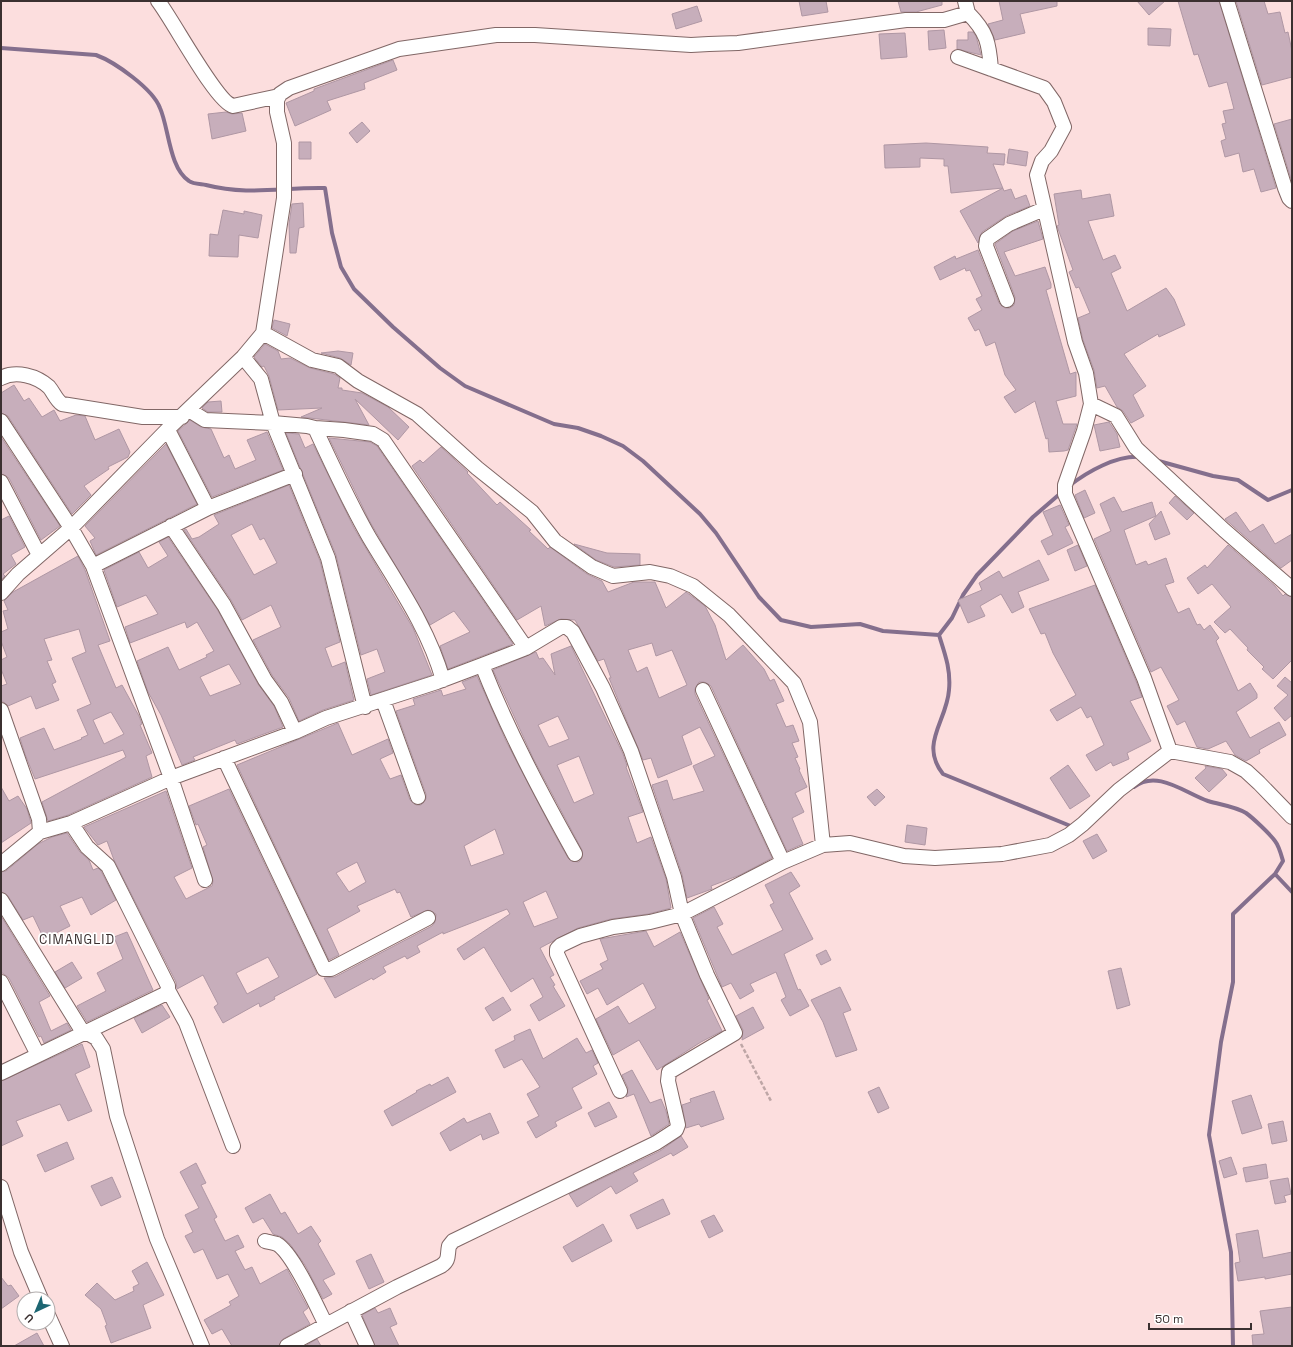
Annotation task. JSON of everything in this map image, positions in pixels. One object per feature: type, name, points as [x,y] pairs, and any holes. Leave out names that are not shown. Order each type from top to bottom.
[{"type":"street","points":[[158,1],[168,13],[210,82],[228,105],[241,105],[279,96],[289,88],[399,49],[496,35],[535,35],[703,45],[738,43],[906,20],[944,20],[966,7],[987,40],[991,69]]},
{"type":"street","points":[[1227,1],[1285,188],[1289,198],[1292,200]]},
{"type":"street","points":[[958,57],[1044,88],[1049,94],[1064,123],[1064,131],[1042,161],[1037,175],[1075,342],[1086,373],[1091,404],[1084,431],[1065,484],[1065,494],[1141,671],[1170,752]]},
{"type":"street","points":[[1,593],[14,578],[71,528],[177,420],[246,353],[261,336],[284,198],[284,143],[277,112],[277,100],[279,96]]},
{"type":"street","points":[[1007,300],[986,246],[987,239],[1009,224],[1044,209]]},
{"type":"street","points":[[261,336],[312,360],[338,366],[358,381],[416,414],[477,468],[532,512],[555,541],[592,567],[613,576],[650,572],[670,576],[693,586],[729,615],[794,683],[810,722],[823,845]]},
{"type":"street","points":[[246,353],[261,380],[284,450],[328,558],[365,707]]},
{"type":"street","points":[[1,378],[17,374],[33,377],[44,382],[57,401],[62,404],[142,417],[177,420],[205,420],[275,426],[307,426],[373,434],[383,440],[526,648]]},
{"type":"street","points":[[1091,404],[1116,416],[1136,448],[1224,530],[1292,589]]},
{"type":"street","points":[[177,420],[208,508]]},
{"type":"street","points":[[1,421],[71,528],[92,566],[171,778],[205,880]]},
{"type":"street","points":[[315,428],[335,472],[369,537],[419,618],[436,656],[443,680]]},
{"type":"street","points":[[92,566],[208,508],[295,474]]},
{"type":"street","points":[[1,482],[40,555]]},
{"type":"street","points":[[171,526],[224,605],[265,680],[281,702],[295,732]]},
{"type":"street","points":[[2,863],[40,832],[71,823],[171,778],[295,732],[326,718],[360,707],[365,707],[443,680],[526,648],[561,627],[567,627],[573,632],[603,688],[631,751],[674,877],[682,914],[707,975],[735,1033],[669,1072],[668,1081],[678,1124],[676,1130],[656,1143],[453,1241],[449,1246],[446,1263],[351,1311],[287,1346]]},
{"type":"street","points":[[482,665],[504,719],[542,795],[575,854]]},
{"type":"street","points":[[704,690],[783,862]]},
{"type":"street","points":[[383,700],[418,797]]},
{"type":"street","points":[[1,710],[39,819],[40,832]]},
{"type":"street","points":[[620,1091],[559,960],[557,949],[561,945],[580,936],[613,927],[650,922],[682,914],[783,862],[823,845],[850,844],[904,856],[935,858],[1002,854],[1050,845],[1069,835],[1119,790],[1170,752],[1230,762],[1255,779],[1292,817]]},
{"type":"street","points":[[224,758],[324,969],[331,969],[428,918]]},
{"type":"street","points":[[71,823],[87,847],[108,866],[168,986],[168,990],[186,1023],[233,1146]]},
{"type":"street","points":[[1,900],[84,1034]]},
{"type":"street","points":[[1,982],[38,1056]]},
{"type":"street","points":[[1,1073],[165,994],[168,990]]},
{"type":"street","points":[[84,1034],[89,1034],[96,1038],[103,1049],[117,1116],[157,1238],[202,1346]]},
{"type":"street","points":[[1,1187],[21,1252],[38,1291]]},
{"type":"street","points":[[266,1241],[277,1244],[283,1249],[300,1274],[326,1325]]},
{"type":"street","points":[[351,1311],[367,1346]]},
{"type":"street","points":[[55,1331],[62,1346]]},
{"type":"path","points":[[735,1033],[771,1101]]},
{"type":"building","points":[[799,1],[826,1],[828,12],[802,16]]},
{"type":"building","points":[[898,1],[942,1],[942,5],[916,12],[901,12]]},
{"type":"building","points":[[999,1],[1057,1],[1057,6],[1020,14],[1025,33],[995,40],[988,24],[1003,20]]},
{"type":"building","points":[[1137,1],[1165,1],[1149,15]]},
{"type":"building","points":[[1178,1],[1219,1],[1276,188],[1261,192],[1254,169],[1243,172],[1239,153],[1225,157],[1221,141],[1226,139],[1222,124],[1226,123],[1223,111],[1234,109],[1227,82],[1209,87],[1198,54],[1194,55]]},
{"type":"building","points":[[1236,1],[1264,1],[1268,14],[1280,12],[1285,33],[1288,32],[1292,51],[1292,77],[1262,85]]},
{"type":"building","points":[[697,6],[702,21],[676,29],[672,14]]},
{"type":"building","points":[[1148,28],[1171,29],[1170,46],[1148,45]]},
{"type":"building","points":[[944,30],[946,48],[929,50],[928,31]]},
{"type":"building","points":[[968,32],[973,32],[976,36],[981,55],[957,49],[957,40],[968,40]]},
{"type":"building","points":[[905,33],[907,57],[881,59],[879,34]]},
{"type":"building","points":[[393,60],[397,70],[364,83],[365,89],[327,101],[331,110],[295,126],[286,103],[314,91],[314,89]]},
{"type":"building","points":[[226,112],[232,114],[242,113],[246,131],[212,139],[208,114]]},
{"type":"building","points":[[1292,119],[1292,182],[1274,124]]},
{"type":"building","points":[[362,122],[370,131],[357,143],[349,133]]},
{"type":"building","points":[[299,142],[311,142],[311,159],[299,159]]},
{"type":"building","points":[[926,143],[988,147],[987,153],[1005,154],[1004,165],[993,164],[1003,188],[951,193],[948,166],[944,166],[944,159],[920,158],[920,167],[885,168],[884,145]]},
{"type":"building","points":[[1009,149],[1028,152],[1026,166],[1007,163]]},
{"type":"building","points":[[1003,188],[1004,191],[1011,189],[1015,199],[1026,195],[1030,206],[1006,216],[982,232],[978,243],[960,211]]},
{"type":"building","points":[[1081,190],[1082,199],[1110,194],[1114,216],[1088,221],[1103,260],[1115,255],[1121,268],[1111,273],[1127,311],[1166,288],[1174,299],[1185,325],[1159,337],[1158,334],[1124,354],[1146,386],[1133,395],[1144,416],[1131,423],[1123,411],[1117,407],[1105,386],[1097,388],[1094,370],[1083,340],[1078,318],[1090,313],[1079,287],[1076,288],[1069,272],[1073,270],[1057,226],[1059,225],[1054,194]]},
{"type":"building","points":[[303,203],[304,227],[299,228],[296,253],[290,253],[289,224],[292,204]]},
{"type":"building","points":[[223,210],[244,214],[244,211],[262,215],[258,238],[239,235],[238,257],[209,256],[210,234],[218,235]]},
{"type":"building","points":[[1038,221],[1043,239],[1004,252],[1015,276],[1045,267],[1051,284],[1051,288],[1046,290],[1070,374],[1076,372],[1076,396],[1056,401],[1063,424],[1077,424],[1068,450],[1064,451],[1049,452],[1048,438],[1046,439],[1035,401],[1015,413],[1004,397],[1016,390],[1005,375],[995,342],[986,346],[979,329],[975,331],[968,318],[982,310],[976,299],[982,296],[970,270],[966,271],[965,268],[940,280],[934,267],[955,256],[956,259],[978,250],[999,303],[1005,308],[1010,308],[1014,305],[1015,297],[995,244],[1013,231]]},
{"type":"building","points":[[274,320],[290,324],[287,336],[272,328]]},
{"type":"building","points":[[265,344],[278,351],[281,359],[290,358],[310,368],[334,374],[340,378],[338,388],[362,393],[388,407],[409,427],[398,440],[355,399],[369,425],[301,417],[322,408],[278,410],[269,376],[264,366],[262,367],[254,357]]},
{"type":"building","points":[[338,351],[353,353],[351,365],[340,358],[321,353]]},
{"type":"building","points":[[14,385],[24,401],[29,398],[42,417],[54,410],[60,421],[76,415],[85,416],[95,440],[119,429],[130,452],[128,457],[108,467],[109,469],[84,486],[91,495],[72,514],[8,416],[1,413],[1,393]]},
{"type":"building","points":[[221,401],[222,412],[208,412],[202,408],[208,402]]},
{"type":"building","points":[[190,420],[201,427],[211,429],[224,458],[229,455],[235,469],[256,460],[247,440],[267,432],[283,470],[212,497],[178,431]]},
{"type":"building","points":[[1109,422],[1117,434],[1120,447],[1100,451],[1094,425]]},
{"type":"building","points":[[286,433],[299,434],[305,448],[313,444],[354,528],[413,628],[432,675],[371,695],[367,679],[385,672],[377,649],[361,655],[336,555]]},
{"type":"building","points":[[1,437],[60,526],[41,540],[9,478],[1,474]]},
{"type":"building","points":[[329,438],[370,442],[377,446],[513,644],[448,669],[440,646],[470,632],[454,611],[430,625],[369,520]]},
{"type":"building","points":[[166,444],[197,504],[96,555],[90,541],[95,538],[85,526]]},
{"type":"building","points":[[441,447],[468,472],[467,473],[497,505],[500,502],[531,530],[529,531],[548,549],[550,547],[587,574],[602,581],[608,592],[634,582],[655,582],[666,608],[686,592],[705,606],[715,625],[726,660],[743,645],[764,669],[770,681],[774,679],[784,701],[776,704],[786,727],[793,725],[799,741],[792,743],[798,757],[795,758],[800,769],[799,770],[807,787],[795,793],[804,812],[792,818],[803,844],[787,851],[711,686],[704,682],[699,682],[695,689],[695,694],[772,858],[740,875],[711,886],[712,889],[687,898],[682,874],[652,785],[667,780],[673,800],[704,791],[693,766],[715,756],[700,727],[682,736],[692,764],[658,778],[651,758],[643,760],[609,678],[611,678],[604,659],[598,661],[575,620],[561,619],[545,626],[541,606],[517,620],[412,466],[420,460],[423,463]],"holes":[[[652,643],[656,656],[672,650],[687,685],[659,698],[647,667],[637,672],[628,650]]]},
{"type":"building","points":[[289,485],[320,561],[340,642],[325,648],[332,667],[345,662],[354,700],[323,710],[299,721],[289,698],[272,675],[253,640],[281,627],[271,605],[242,620],[231,600],[184,530],[186,529],[192,539],[199,537],[219,524],[214,515]],"holes":[[[252,524],[260,540],[264,538],[277,563],[254,575],[231,535]]]},
{"type":"building","points":[[1085,490],[1095,513],[1084,518],[1075,495]]},
{"type":"building","points":[[1175,496],[1194,513],[1187,520],[1169,503]]},
{"type":"building","points":[[1114,497],[1122,512],[1152,502],[1156,516],[1124,530],[1136,565],[1146,561],[1148,565],[1166,558],[1174,582],[1165,585],[1178,613],[1189,608],[1197,625],[1200,624],[1204,630],[1210,625],[1219,638],[1216,641],[1238,691],[1250,683],[1257,694],[1257,698],[1236,712],[1250,738],[1279,722],[1286,735],[1259,750],[1260,753],[1246,761],[1235,755],[1226,741],[1208,749],[1197,747],[1185,721],[1177,725],[1167,706],[1179,700],[1161,667],[1151,672],[1094,539],[1111,531],[1100,504]]},
{"type":"building","points":[[1060,505],[1069,525],[1065,527],[1073,543],[1048,555],[1041,541],[1053,535],[1043,512]]},
{"type":"building","points":[[1161,511],[1170,534],[1155,540],[1149,524]]},
{"type":"building","points":[[1236,512],[1250,532],[1263,524],[1275,544],[1292,534],[1292,560],[1281,568],[1225,519]]},
{"type":"building","points":[[9,516],[25,547],[11,555],[16,564],[3,574],[5,576],[1,580],[1,520]]},
{"type":"building","points":[[168,537],[217,609],[258,684],[274,706],[283,727],[237,744],[235,740],[193,757],[195,760],[182,765],[161,715],[148,692],[137,661],[168,647],[179,670],[207,657],[206,655],[214,651],[197,622],[187,628],[185,622],[130,643],[125,627],[158,614],[146,595],[117,607],[104,570],[139,552],[148,568],[168,556],[159,542]],"holes":[[[229,664],[241,684],[210,696],[200,677]]]},
{"type":"building","points":[[574,544],[607,553],[640,554],[640,565],[614,567],[596,560]]},
{"type":"building","points":[[1078,545],[1087,566],[1075,571],[1067,550]]},
{"type":"building","points":[[1228,545],[1275,586],[1283,596],[1285,594],[1292,597],[1292,660],[1273,679],[1262,669],[1264,667],[1247,650],[1248,648],[1230,629],[1225,633],[1214,622],[1231,607],[1212,584],[1198,594],[1187,578],[1205,565],[1207,568]]},
{"type":"building","points":[[78,556],[85,570],[110,641],[98,645],[116,688],[122,685],[139,716],[142,724],[140,725],[152,753],[146,756],[152,777],[68,815],[48,821],[42,802],[126,757],[123,750],[35,779],[20,738],[44,728],[54,750],[82,739],[81,738],[88,735],[77,710],[91,704],[72,658],[86,652],[79,629],[44,639],[52,660],[47,661],[56,682],[52,684],[59,700],[36,709],[31,696],[8,706],[1,700],[1,686],[7,684],[1,669],[1,660],[7,657],[1,641],[1,632],[8,629],[3,611],[8,610],[4,601],[13,592]],"holes":[[[111,712],[124,734],[104,744],[93,720]]]},
{"type":"building","points":[[1039,560],[1049,580],[1018,592],[1024,607],[1012,613],[1001,594],[980,606],[985,616],[968,623],[958,600],[982,590],[979,583],[999,571],[1003,578]]},
{"type":"building","points":[[1095,585],[1142,697],[1130,701],[1151,741],[1127,753],[1129,759],[1113,766],[1111,762],[1096,771],[1086,755],[1104,745],[1091,716],[1087,718],[1081,707],[1057,721],[1050,710],[1076,695],[1053,653],[1045,633],[1041,634],[1029,609]]},
{"type":"building","points":[[571,646],[623,754],[626,767],[643,812],[628,817],[637,843],[651,837],[666,879],[671,908],[648,914],[611,919],[578,928],[540,948],[554,975],[550,977],[555,985],[553,986],[565,1006],[539,1021],[530,1005],[543,997],[533,978],[511,992],[484,947],[464,960],[457,949],[510,914],[507,909],[443,934],[443,932],[417,946],[420,952],[407,959],[405,956],[383,967],[386,972],[373,980],[372,978],[335,998],[324,978],[335,977],[432,926],[435,922],[436,914],[428,910],[411,917],[400,892],[397,893],[395,889],[357,906],[360,911],[327,929],[339,955],[329,960],[237,765],[338,723],[352,755],[388,739],[393,753],[380,759],[390,779],[401,775],[410,800],[416,805],[421,805],[426,799],[426,794],[396,711],[415,705],[413,699],[441,690],[443,696],[466,689],[462,682],[477,676],[506,741],[555,835],[568,858],[571,861],[579,862],[582,858],[582,850],[533,758],[493,670],[536,652],[539,659],[543,658],[555,675],[551,654]],"holes":[[[558,716],[569,739],[549,747],[538,725]],[[579,756],[594,794],[574,803],[557,765]],[[495,829],[504,854],[471,866],[464,846]],[[357,862],[366,882],[349,892],[336,873]],[[546,891],[558,918],[534,927],[523,902]]]},
{"type":"building","points":[[1285,677],[1292,683],[1292,715],[1285,721],[1274,708],[1288,695],[1277,686]]},
{"type":"building","points":[[1068,765],[1090,796],[1070,809],[1050,778]]},
{"type":"building","points":[[1205,766],[1222,769],[1227,775],[1209,792],[1195,778],[1206,768]]},
{"type":"building","points":[[1,787],[9,801],[18,796],[27,809],[31,823],[1,843]]},
{"type":"building","points":[[229,789],[317,974],[274,997],[275,999],[260,1007],[259,1003],[223,1023],[214,1007],[218,1004],[203,975],[177,989],[176,982],[114,860],[107,841],[98,845],[84,827],[166,791],[192,868],[174,877],[186,899],[212,886],[213,881],[203,847],[207,845],[198,824],[196,825],[189,806]],"holes":[[[268,957],[279,977],[247,994],[236,973]]]},
{"type":"building","points":[[877,789],[885,797],[875,806],[867,797]]},
{"type":"building","points":[[907,825],[927,828],[925,845],[905,842]]},
{"type":"building","points":[[67,833],[80,852],[89,860],[93,870],[98,868],[101,871],[116,900],[91,915],[82,897],[60,906],[70,926],[44,939],[33,916],[23,920],[8,896],[1,892],[1,872],[6,871],[38,844],[52,837]]},
{"type":"building","points":[[1097,834],[1107,851],[1093,859],[1083,841]]},
{"type":"building","points":[[791,872],[800,886],[789,893],[813,939],[784,954],[798,990],[800,989],[809,1006],[790,1016],[781,1000],[786,997],[776,972],[750,984],[754,991],[740,999],[731,983],[722,987],[693,918],[714,907],[723,924],[717,927],[732,955],[783,930],[770,905],[774,903],[765,885]]},
{"type":"building","points":[[1,916],[50,996],[39,1002],[51,1031],[67,1023],[71,1030],[44,1043],[41,1036],[39,1037],[9,978],[1,972]]},
{"type":"building","points":[[646,931],[654,947],[680,932],[709,999],[707,1000],[722,1031],[701,1042],[657,1070],[639,1040],[613,1055],[596,1019],[618,1006],[629,1024],[656,1008],[643,983],[607,1005],[598,988],[587,994],[580,981],[603,969],[600,964],[608,960],[600,939]]},
{"type":"building","points":[[127,932],[153,990],[87,1022],[77,1006],[106,991],[97,973],[123,959],[114,937]]},
{"type":"building","points":[[826,950],[831,960],[821,965],[816,955]]},
{"type":"building","points":[[72,962],[82,978],[65,988],[55,972]]},
{"type":"building","points":[[1121,968],[1130,1005],[1117,1009],[1108,971]]},
{"type":"building","points":[[840,987],[851,1010],[843,1013],[857,1050],[836,1057],[823,1022],[811,1000]]},
{"type":"building","points":[[503,997],[511,1010],[493,1021],[485,1008]]},
{"type":"building","points":[[162,1005],[170,1017],[142,1033],[134,1018]]},
{"type":"building","points":[[753,1007],[764,1028],[742,1040],[743,1030],[736,1016]]},
{"type":"building","points":[[530,1029],[543,1059],[577,1038],[586,1053],[592,1050],[598,1063],[593,1066],[597,1074],[572,1088],[582,1108],[555,1122],[557,1126],[536,1138],[527,1122],[539,1116],[527,1094],[540,1087],[522,1059],[504,1068],[495,1050],[515,1040],[514,1036]]},
{"type":"building","points":[[82,1044],[90,1067],[75,1074],[92,1111],[68,1121],[60,1104],[16,1121],[23,1136],[1,1146],[1,1081]]},
{"type":"building","points":[[632,1070],[650,1103],[661,1099],[666,1111],[669,1124],[651,1136],[634,1094],[626,1097],[628,1088],[622,1075]]},
{"type":"building","points":[[448,1077],[456,1092],[392,1126],[384,1111],[417,1092],[416,1091],[430,1084],[431,1086]]},
{"type":"building","points":[[879,1087],[889,1108],[878,1113],[868,1092]]},
{"type":"building","points":[[714,1091],[724,1119],[701,1127],[699,1124],[686,1128],[682,1105],[691,1102],[690,1099]]},
{"type":"building","points":[[1251,1095],[1262,1128],[1242,1134],[1232,1101]]},
{"type":"building","points":[[609,1102],[617,1117],[595,1127],[588,1113]]},
{"type":"building","points":[[490,1113],[499,1133],[483,1140],[481,1134],[450,1151],[440,1133],[464,1118],[467,1123]]},
{"type":"building","points":[[1283,1121],[1287,1141],[1272,1144],[1268,1124]]},
{"type":"building","points":[[681,1136],[688,1147],[673,1156],[671,1153],[633,1173],[638,1181],[616,1194],[611,1186],[577,1207],[569,1194],[660,1151]]},
{"type":"building","points":[[67,1142],[74,1159],[45,1172],[37,1155]]},
{"type":"building","points":[[1231,1157],[1237,1174],[1224,1178],[1219,1161]]},
{"type":"building","points":[[196,1163],[206,1183],[201,1185],[217,1217],[214,1219],[225,1241],[238,1235],[244,1247],[235,1251],[245,1270],[252,1267],[260,1284],[287,1269],[308,1308],[303,1312],[310,1324],[283,1339],[279,1346],[232,1346],[222,1329],[212,1334],[204,1320],[231,1305],[229,1302],[239,1296],[228,1274],[217,1279],[203,1249],[194,1253],[185,1236],[193,1232],[185,1215],[199,1208],[180,1172]]},
{"type":"building","points":[[1266,1164],[1268,1178],[1246,1182],[1243,1168]]},
{"type":"building","points":[[112,1177],[121,1197],[101,1206],[91,1186]]},
{"type":"building","points":[[1288,1178],[1291,1194],[1284,1196],[1286,1202],[1275,1204],[1270,1181]]},
{"type":"building","points":[[270,1194],[281,1214],[285,1212],[298,1234],[311,1226],[321,1241],[318,1244],[335,1274],[323,1280],[332,1294],[323,1299],[305,1265],[290,1244],[282,1237],[273,1234],[263,1218],[253,1223],[245,1208]]},
{"type":"building","points":[[663,1199],[670,1214],[637,1229],[630,1215]]},
{"type":"building","points":[[714,1215],[723,1231],[709,1238],[701,1221]]},
{"type":"building","points":[[603,1224],[612,1241],[572,1262],[563,1247]]},
{"type":"building","points":[[1258,1230],[1263,1258],[1292,1252],[1292,1274],[1265,1279],[1265,1277],[1238,1281],[1235,1263],[1240,1262],[1236,1234]]},
{"type":"building","points":[[371,1254],[384,1282],[369,1289],[356,1261]]},
{"type":"building","points":[[147,1262],[164,1295],[143,1305],[151,1328],[111,1343],[105,1326],[107,1325],[101,1309],[85,1295],[97,1283],[115,1300],[134,1291],[133,1287],[139,1284],[132,1271]]},
{"type":"building","points":[[1,1277],[8,1286],[11,1285],[16,1292],[16,1298],[1,1309]]},
{"type":"building","points":[[1292,1307],[1292,1346],[1253,1346],[1252,1335],[1264,1334],[1260,1311]]},
{"type":"building","points":[[375,1308],[378,1313],[390,1308],[397,1324],[390,1327],[399,1346],[375,1346],[362,1315]]},
{"type":"building","points":[[37,1333],[44,1346],[14,1346]]},
{"type":"building","points":[[317,1339],[321,1346],[305,1346]]},
{"type":"waterway","points":[[1,48],[96,55],[123,70],[142,85],[156,101],[163,116],[170,147],[177,167],[182,175],[191,182],[222,188],[251,191],[325,188],[332,233],[341,267],[354,289],[393,327],[440,368],[465,386],[554,424],[578,428],[601,436],[623,446],[643,461],[700,514],[716,533],[759,597],[781,620],[811,627],[860,624],[883,631],[939,635],[952,618],[963,595],[977,575],[1033,517],[1062,492]]},
{"type":"waterway","points":[[1069,486],[1084,475],[1102,466],[1122,459],[1141,457]]},
{"type":"waterway","points":[[1155,460],[1213,476],[1238,480],[1268,500],[1292,490]]},
{"type":"waterway","points":[[939,635],[947,662],[949,676],[947,701],[934,742],[936,763],[943,774],[1073,827]]},
{"type":"waterway","points":[[1134,787],[1143,782],[1152,780],[1161,781],[1181,788],[1208,801],[1232,807],[1246,813],[1273,838],[1279,848],[1283,861],[1275,874],[1233,914],[1233,982],[1221,1042],[1209,1135],[1231,1252],[1233,1346]]},
{"type":"waterway","points":[[1275,874],[1292,892]]},
{"type":"district","name":"CIMANGLID","points":[[77,939]]}]
